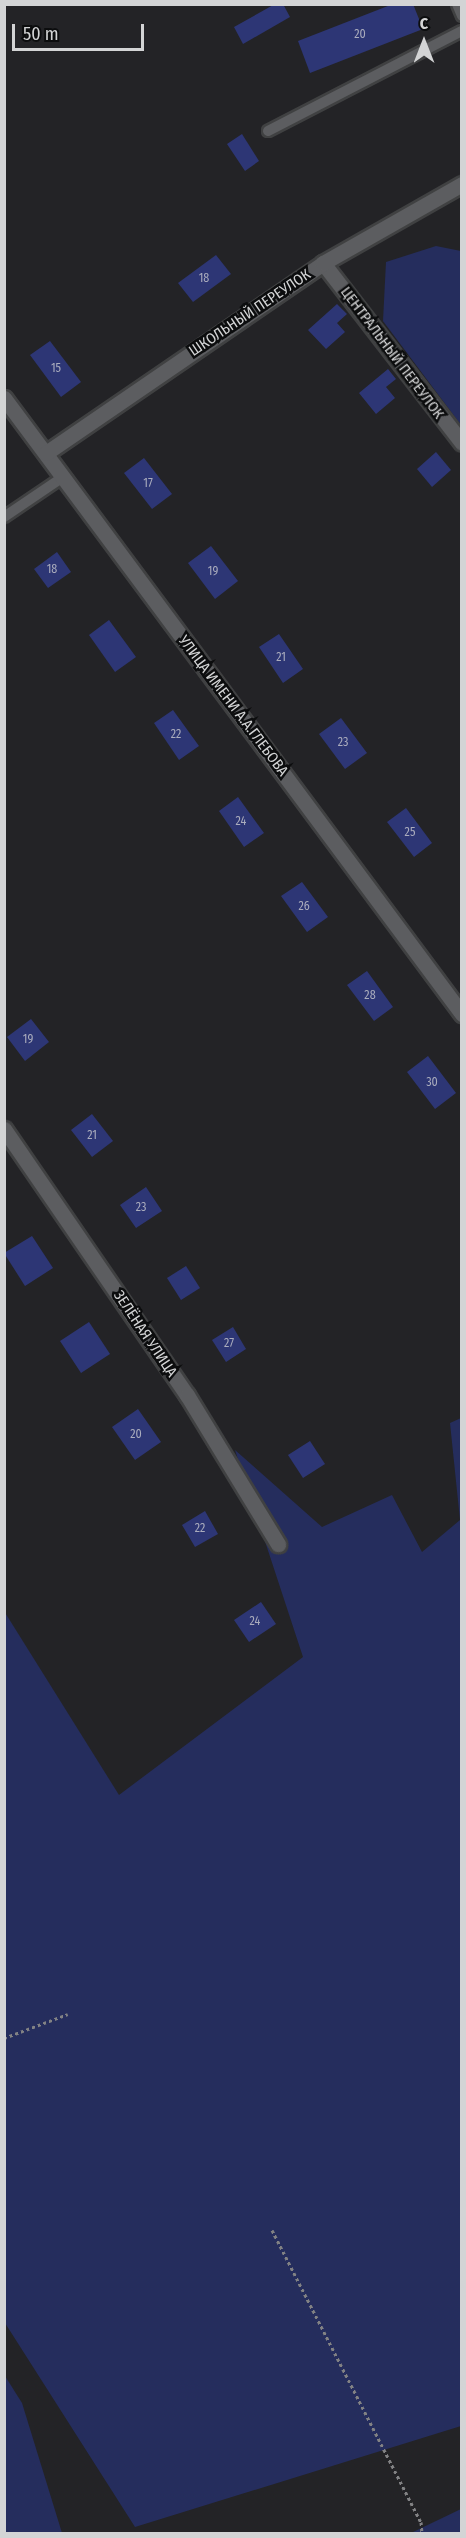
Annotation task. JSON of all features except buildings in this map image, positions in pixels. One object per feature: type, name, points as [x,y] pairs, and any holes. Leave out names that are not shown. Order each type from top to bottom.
[{"type":"street","name":"ШКОЛЬНЫЙ ПЕРЕУЛОК","points":[[46,453],[323,262],[462,184]]},
{"type":"street","name":"ЦЕНТРАЛЬНЫЙ ПЕРЕУЛОК","points":[[323,262],[462,443]]},
{"type":"street","name":"УЛИЦА ИМЕНИ А.А.ГЛЕБОВА","points":[[4,398],[462,1014]]},
{"type":"street","name":"ЗЕЛЁНАЯ УЛИЦА","points":[[4,1129],[187,1395],[278,1544]]},
{"type":"lane","points":[[268,131],[462,32]]},
{"type":"lane","points":[[4,517],[63,477]]},
{"type":"path","points":[[4,2038],[68,2014]]},
{"type":"path","points":[[272,2230],[421,2522],[422,2534]]},
{"type":"shaded area","points":[[436,246],[461,251],[461,425],[383,321],[386,262]]},
{"type":"shaded area","points":[[461,1418],[461,2426],[135,2527],[5,2323],[4,1611],[119,1795],[303,1657],[235,1450],[322,1527],[392,1495],[422,1552],[460,1520],[450,1423]]},
{"type":"shaded area","points":[[5,2376],[22,2403],[62,2533],[5,2533]]},
{"type":"shaded area","points":[[461,2509],[461,2533],[411,2533]]}]
